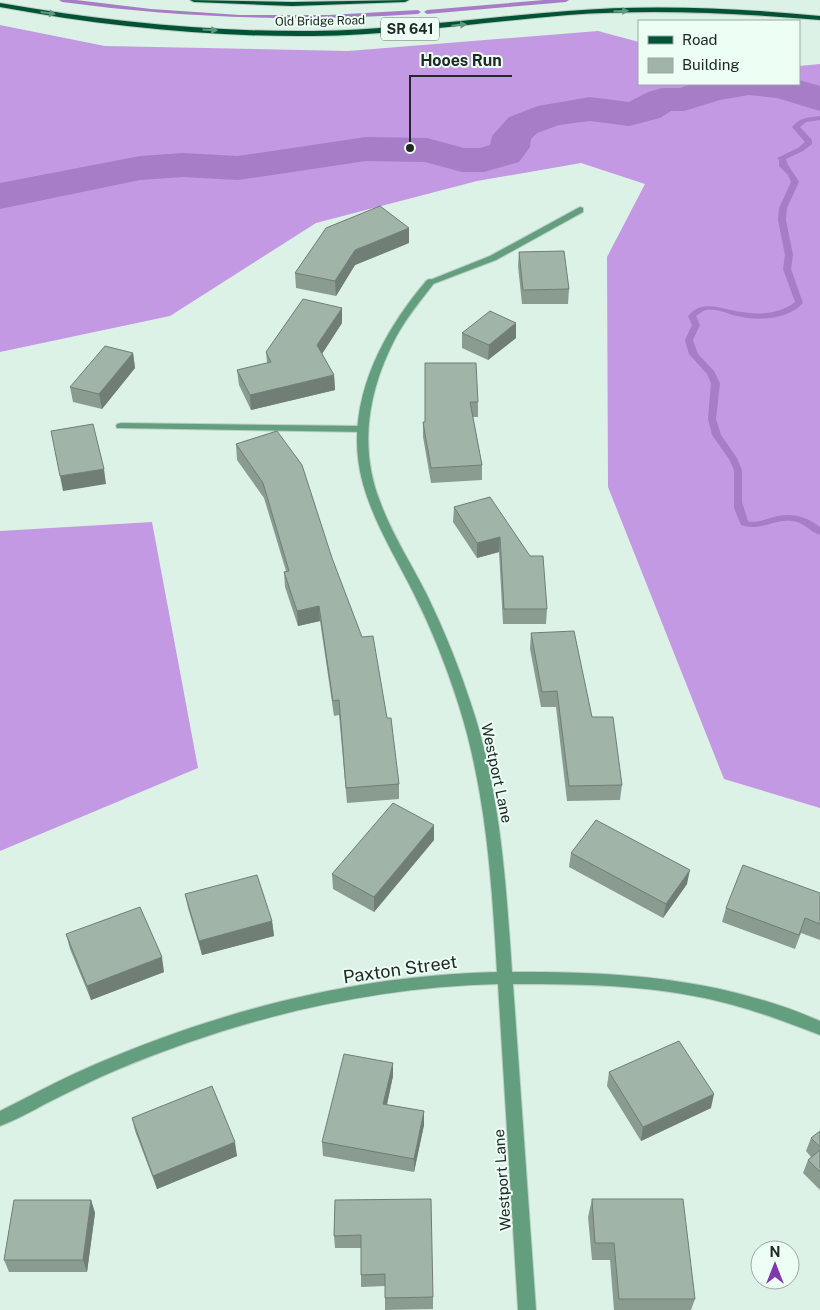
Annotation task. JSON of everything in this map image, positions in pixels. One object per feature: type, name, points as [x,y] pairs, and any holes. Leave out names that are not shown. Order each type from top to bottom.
[{"type":"main road","name":"Old Bridge Road","points":[[194,0],[301,4],[405,0]]},
{"type":"main road","name":"Old Bridge Road","points":[[0,5],[153,27],[278,33],[391,30],[602,12],[706,11],[820,18]]},
{"type":"street","name":"Westport Lane","points":[[527,1310],[496,854],[483,772],[463,699],[443,644],[420,594],[381,522],[367,478],[362,443],[364,409],[373,376],[400,318],[430,282],[493,258],[580,210]]},
{"type":"street","points":[[121,426],[363,429]]},
{"type":"street","name":"Paxton Street","points":[[0,1118],[114,1064],[202,1030],[273,1010],[361,992],[449,980],[505,978],[646,981],[695,988],[756,1003],[820,1028]]},
{"type":"shaded area","points":[[0,25],[105,46],[348,51],[598,31],[638,42],[638,85],[800,85],[800,66],[820,64],[820,808],[724,779],[608,487],[607,257],[645,184],[581,163],[477,181],[316,223],[170,316],[0,352]]},
{"type":"shaded area","points":[[152,522],[198,768],[0,851],[0,531]]},
{"type":"building","points":[[380,206],[409,228],[355,250],[335,281],[295,273],[326,228]]},
{"type":"building","points":[[564,251],[569,289],[523,290],[519,252]]},
{"type":"building","points":[[303,299],[342,308],[317,345],[334,375],[250,395],[237,370],[271,362],[266,352]]},
{"type":"building","points":[[490,311],[516,323],[489,345],[462,333]]},
{"type":"building","points":[[105,346],[133,353],[99,394],[70,387]]},
{"type":"building","points":[[425,363],[476,363],[478,402],[470,402],[482,465],[431,468],[423,422],[425,422]]},
{"type":"building","points":[[93,424],[104,469],[60,476],[51,431]]},
{"type":"building","points":[[277,431],[302,465],[332,558],[362,637],[373,636],[387,718],[391,718],[399,784],[346,788],[339,700],[333,701],[319,606],[297,611],[284,572],[289,571],[263,483],[236,444]]},
{"type":"building","points":[[490,497],[530,556],[543,556],[547,609],[504,609],[500,537],[477,543],[454,507]]},
{"type":"building","points":[[574,631],[592,717],[613,717],[622,785],[569,786],[557,691],[542,692],[531,633]]},
{"type":"building","points":[[393,803],[434,825],[374,897],[332,874]]},
{"type":"building","points":[[596,820],[690,870],[666,904],[571,853]]},
{"type":"building","points":[[743,865],[820,893],[820,924],[805,918],[799,935],[726,908]]},
{"type":"building","points":[[257,875],[272,921],[199,941],[185,894]]},
{"type":"building","points":[[140,907],[162,957],[87,986],[66,934]]},
{"type":"building","points":[[679,1041],[714,1094],[643,1127],[609,1072]]},
{"type":"building","points":[[344,1054],[393,1063],[383,1104],[424,1111],[414,1159],[322,1142]]},
{"type":"building","points":[[212,1086],[235,1142],[153,1176],[132,1118]]},
{"type":"building","points":[[820,1131],[820,1147],[811,1138]]},
{"type":"building","points":[[820,1150],[820,1172],[808,1160]]},
{"type":"building","points":[[431,1199],[433,1297],[385,1298],[385,1274],[361,1275],[361,1235],[334,1236],[335,1200]]},
{"type":"building","points":[[592,1199],[683,1199],[695,1299],[619,1299],[614,1243],[595,1243]]},
{"type":"building","points":[[14,1200],[91,1200],[83,1260],[4,1260]]},
{"type":"waterway","points":[[62,0],[151,11],[240,16],[329,17],[418,12]]},
{"type":"waterway","points":[[427,12],[566,0]]},
{"type":"waterway","points":[[0,196],[140,168],[183,165],[238,168],[366,149],[427,150],[462,160],[484,160],[505,153],[510,147],[512,136],[523,125],[552,114],[590,109],[629,114],[646,110],[662,100],[684,99],[714,89],[742,85]]},
{"type":"waterway","points":[[771,85],[820,99]]},
{"type":"waterway","points":[[820,118],[806,120],[798,124],[796,127],[809,142],[800,150],[781,158],[783,166],[791,174],[795,182],[783,208],[782,220],[789,255],[787,269],[799,303],[787,311],[765,316],[743,315],[716,308],[703,308],[692,316],[696,325],[689,340],[693,354],[711,373],[716,383],[712,419],[720,441],[733,458],[738,470],[738,502],[740,515],[744,523],[759,525],[785,517],[796,518],[807,522],[820,532]]},
{"type":"place","name":"Hooes Run","points":[[410,148]]}]
